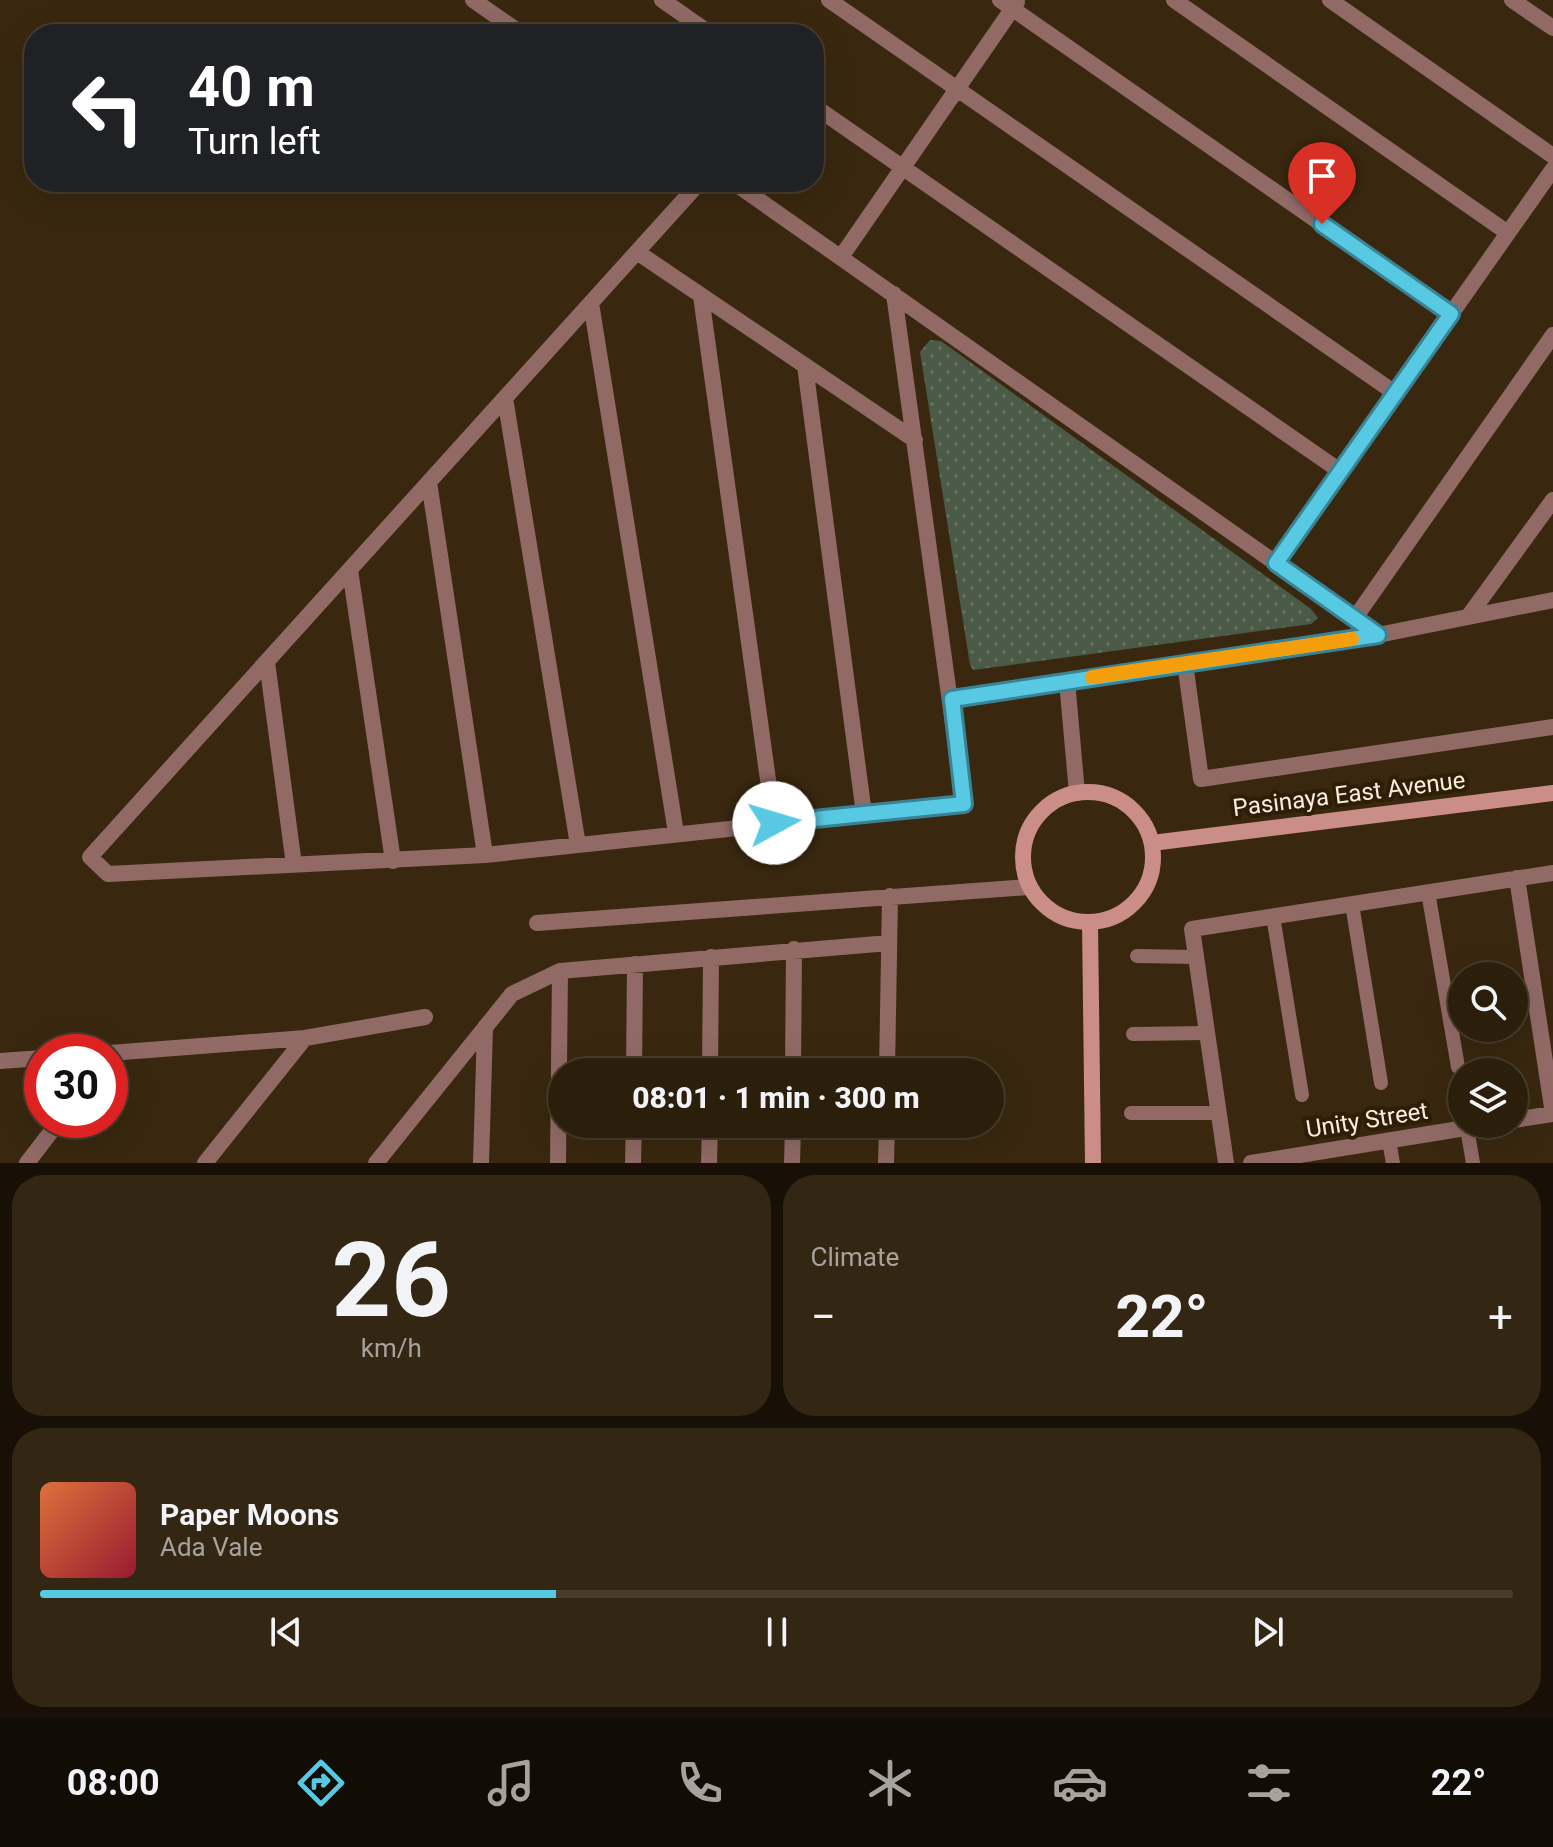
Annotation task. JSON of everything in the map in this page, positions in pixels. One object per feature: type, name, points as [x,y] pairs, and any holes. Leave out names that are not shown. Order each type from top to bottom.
[{"type":"street","points":[[473,0],[508,24]]},
{"type":"street","points":[[662,0],[697,24]]},
{"type":"street","points":[[829,0],[1395,393]]},
{"type":"street","points":[[1174,0],[1508,233]]},
{"type":"street","points":[[1330,0],[1553,156]]},
{"type":"street","points":[[1512,0],[1553,28]]},
{"type":"street","points":[[841,257],[957,89],[1011,3],[1451,314]]},
{"type":"street","points":[[824,113],[1340,471]]},
{"type":"street","points":[[1276,563],[1553,169]]},
{"type":"street","points":[[691,192],[90,857],[108,874],[485,855],[964,804],[894,294]]},
{"type":"street","points":[[747,192],[1378,635]]},
{"type":"street","points":[[637,252],[915,440]]},
{"type":"street","points":[[701,296],[774,823]]},
{"type":"street","points":[[591,303],[676,833]]},
{"type":"street","points":[[1355,618],[1553,335]]},
{"type":"street","points":[[805,366],[864,814]]},
{"type":"street","points":[[505,398],[578,845]]},
{"type":"street","points":[[429,482],[485,855]]},
{"type":"street","points":[[1468,617],[1553,500]]},
{"type":"street","points":[[350,570],[393,861]]},
{"type":"street","points":[[952,699],[1378,635],[1553,600]]},
{"type":"street","points":[[267,662],[294,865]]},
{"type":"street","points":[[1185,663],[1201,779],[1553,727]]},
{"type":"street","points":[[1067,681],[1077,793]]},
{"type":"street","points":[[1077,793],[1102,794],[1125,803],[1137,814],[1152,843],[1151,875],[1134,903],[1121,914],[1090,923],[1058,916],[1044,907],[1029,887],[1022,864],[1027,832],[1047,806],[1077,793]]},
{"type":"street","name":"Pasinaya East Avenue","points":[[1152,843],[1553,793]]},
{"type":"street","points":[[1226,1163],[1192,929],[1553,873]]},
{"type":"street","points":[[1517,878],[1553,1114],[1528,1118]]},
{"type":"street","points":[[537,923],[1029,887]]},
{"type":"street","points":[[887,1058],[890,896]]},
{"type":"street","points":[[1090,923],[1093,1163]]},
{"type":"street","points":[[376,1163],[512,994],[560,971],[889,943]]},
{"type":"street","points":[[793,1058],[794,949]]},
{"type":"street","points":[[710,1058],[711,957]]},
{"type":"street","points":[[634,1058],[635,964]]},
{"type":"street","points":[[558,1163],[560,971]]},
{"type":"street","points":[[128,1053],[305,1038],[425,1017]]},
{"type":"street","points":[[481,1163],[485,1027]]},
{"type":"street","points":[[205,1163],[305,1038]]},
{"type":"street","points":[[0,1061],[24,1059]]},
{"type":"street","name":"Unity Street","points":[[1251,1163],[1311,1158],[1448,1131]]},
{"type":"street","points":[[27,1163],[46,1138]]},
{"type":"street","points":[[633,1163],[634,1138]]},
{"type":"street","points":[[709,1163],[710,1138]]},
{"type":"street","points":[[792,1163],[793,1138]]},
{"type":"street","points":[[886,1163],[887,1138]]},
{"type":"lane","points":[[1428,892],[1456,1058]]},
{"type":"lane","points":[[1352,904],[1381,1083]]},
{"type":"lane","points":[[1273,916],[1302,1095]]},
{"type":"lane","points":[[1137,956],[1196,957]]},
{"type":"lane","points":[[1133,1034],[1207,1033]]},
{"type":"lane","points":[[1131,1113],[1219,1113]]},
{"type":"lane","points":[[1469,1138],[1473,1163]]},
{"type":"lane","points":[[1389,1141],[1393,1163]]},
{"type":"green space","points":[[930,340],[941,341],[1311,609],[1318,618],[1311,624],[973,670],[920,352]]},
{"type":"slow traffic","points":[[1092,677],[1352,639]]},
{"type":"route","points":[[774,823],[964,804],[952,699],[1378,635],[1276,563],[1451,314],[1322,224]]}]
